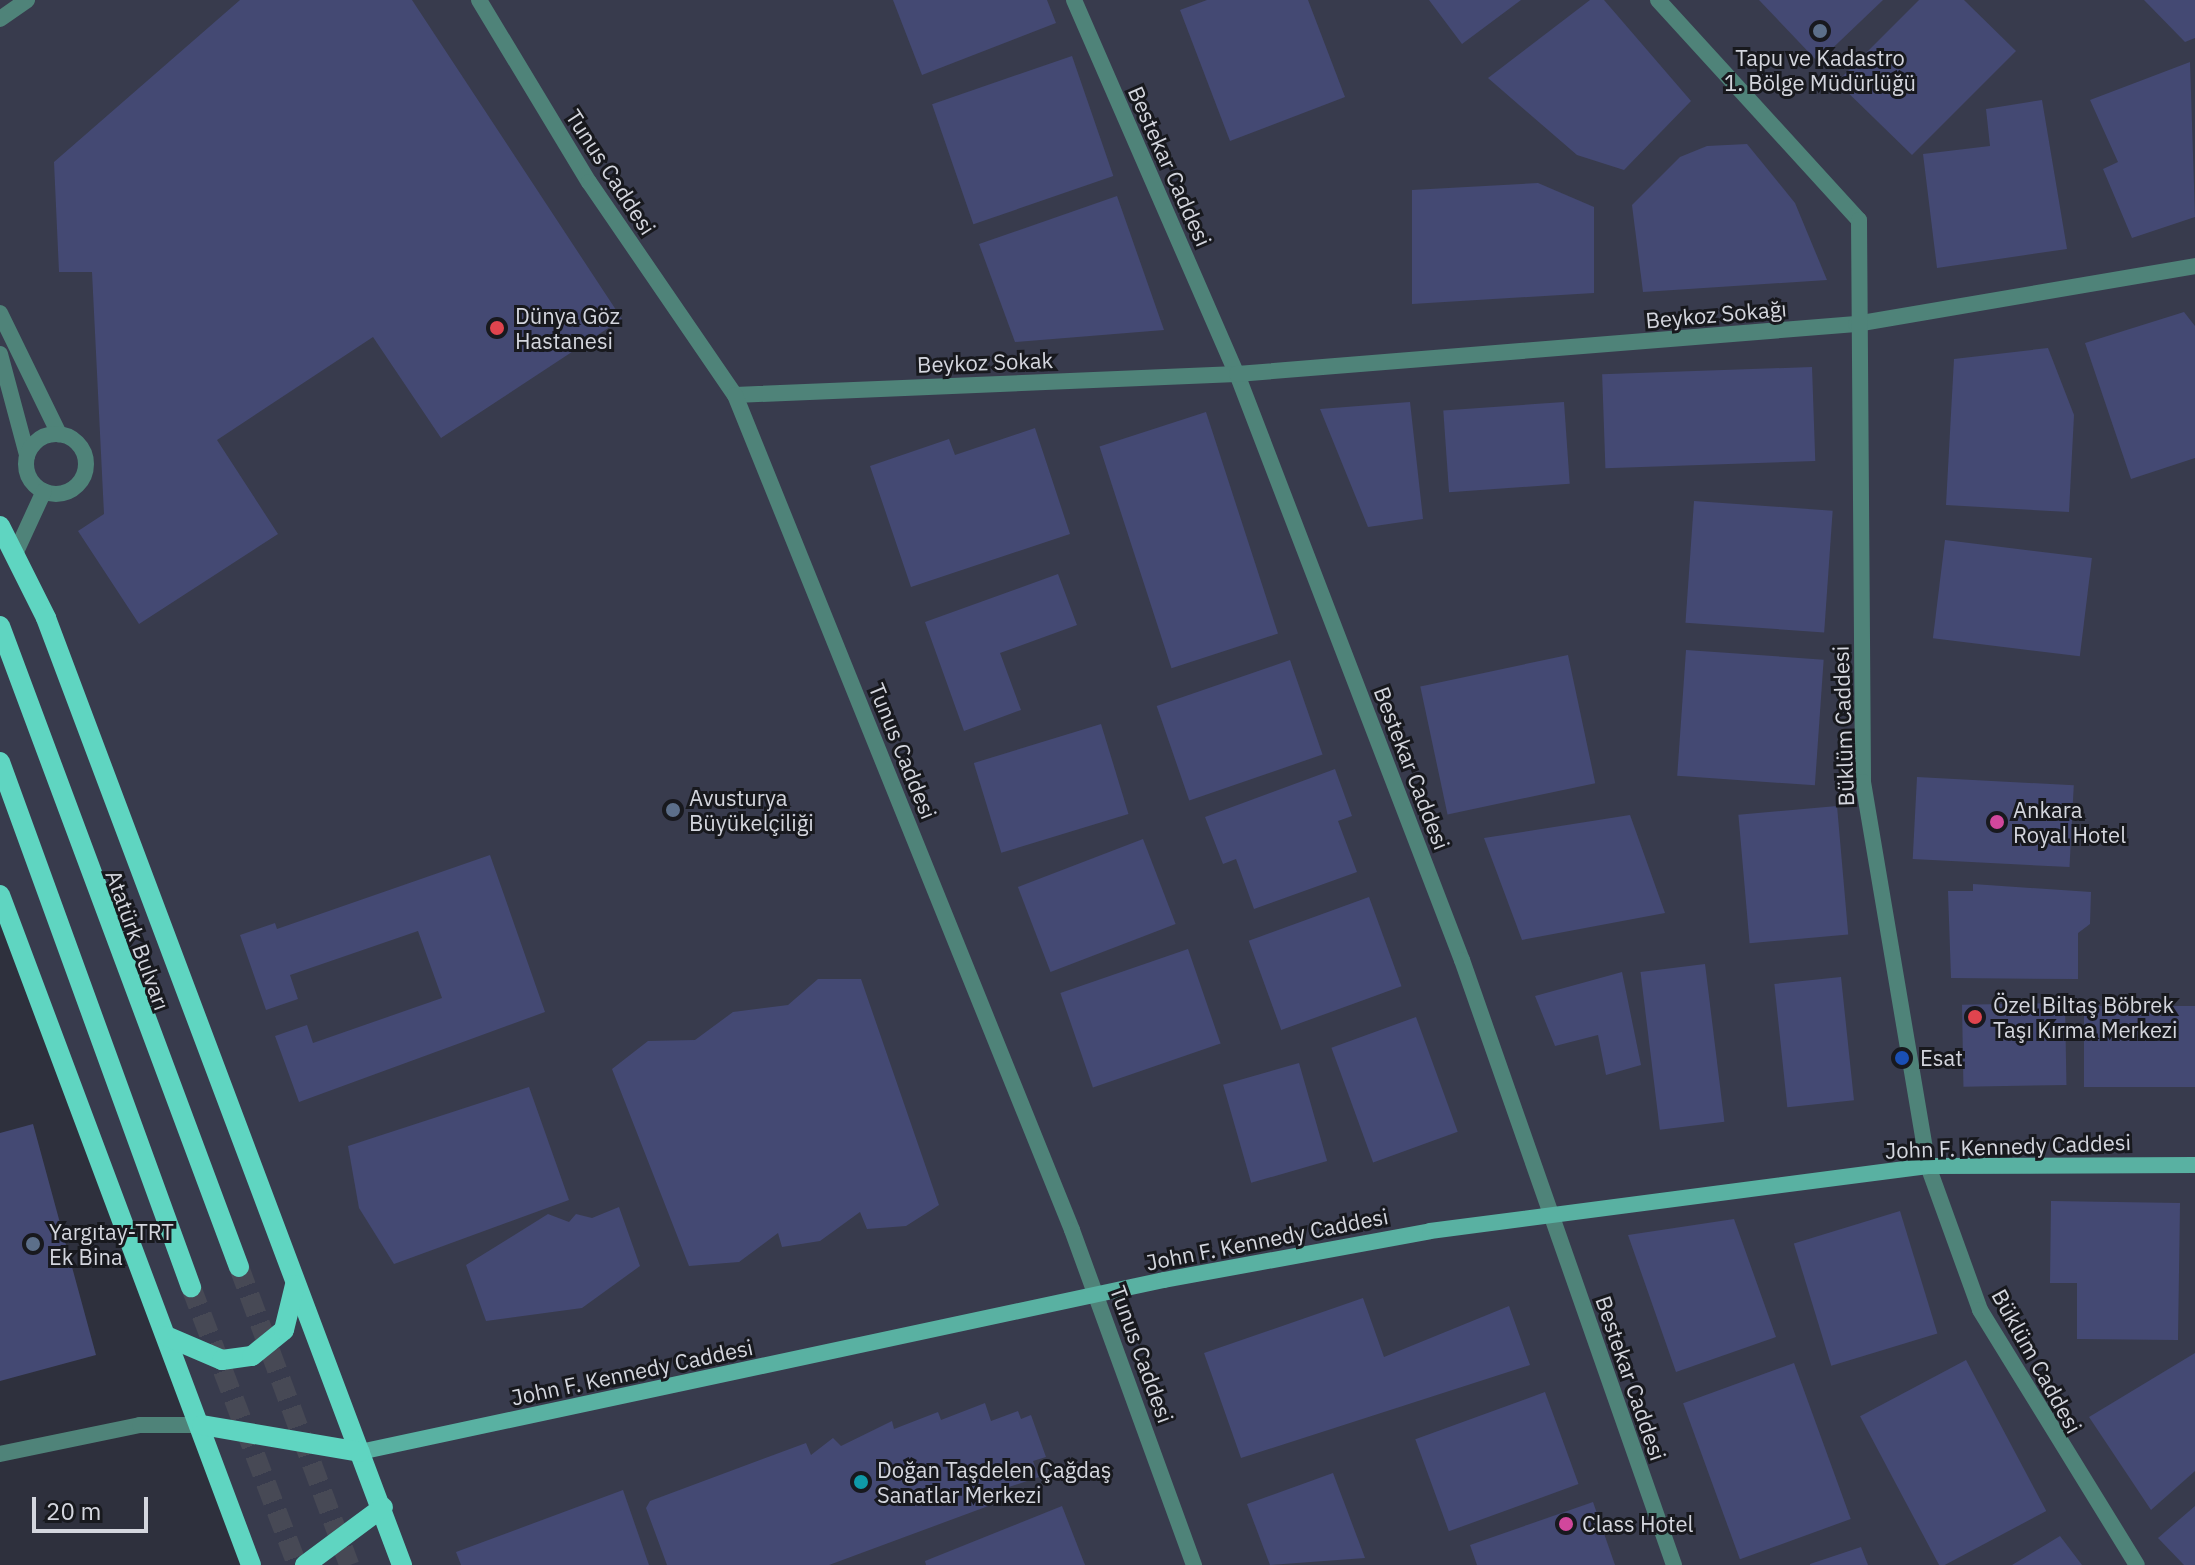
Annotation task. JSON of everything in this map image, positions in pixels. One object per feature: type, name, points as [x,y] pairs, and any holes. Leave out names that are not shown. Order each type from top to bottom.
[{"type":"main road","points":[[0,526],[15,554],[383,1507],[402,1565]]},
{"type":"main road","name":"Atatürk Bulvarı","points":[[0,626],[239,1267]]},
{"type":"main road","points":[[0,762],[191,1287]]},
{"type":"main road","points":[[0,895],[202,1425],[251,1565]]},
{"type":"main road","name":"John F. Kennedy Caddesi","points":[[360,1452],[1097,1295],[1551,1212],[1928,1166],[2195,1165]]},
{"type":"main road","points":[[166,1336],[222,1360],[252,1356],[284,1330],[295,1285]]},
{"type":"main road","points":[[202,1425],[360,1452]]},
{"type":"main road","points":[[305,1565],[383,1507]]},
{"type":"street","points":[[0,19],[27,0]]},
{"type":"street","name":"Tunus Caddesi","points":[[479,0],[589,182],[735,395],[1097,1295],[1194,1565]]},
{"type":"street","name":"Bestekar Caddesi","points":[[1074,0],[1237,374],[1462,960],[1674,1565]]},
{"type":"street","name":"Büklüm Caddesi","points":[[1658,0],[1859,220],[1856,324],[1863,782],[1928,1166],[1980,1310],[2137,1565]]},
{"type":"street","name":"Beykoz Sokağı","points":[[1237,374],[1856,324],[2195,266]]},
{"type":"street","points":[[0,313],[59,434],[82,450],[85,469],[68,491],[44,491],[28,474],[27,455],[0,354]]},
{"type":"street","name":"Beykoz Sokak","points":[[735,395],[1237,374]]},
{"type":"street","points":[[27,455],[40,438],[59,434]]},
{"type":"street","points":[[15,554],[44,491]]},
{"type":"street","points":[[0,1454],[140,1425],[202,1425]]},
{"type":"shaded area","points":[[0,0],[2195,0],[2195,1565],[251,1565],[0,895]]},
{"type":"building","points":[[240,0],[412,0],[622,319],[441,438],[373,337],[217,440],[278,534],[139,624],[78,531],[104,514],[92,272],[59,272],[54,162]]},
{"type":"building","points":[[893,0],[1047,0],[1056,23],[922,75]]},
{"type":"building","points":[[1207,0],[1308,0],[1345,97],[1230,141],[1180,10]]},
{"type":"building","points":[[1429,0],[1521,0],[1462,44]]},
{"type":"building","points":[[1590,0],[1604,0],[1691,101],[1624,170],[1577,155],[1488,78]]},
{"type":"building","name":"Tapu ve Kadastro 1. Bölge Müdürlüğü","points":[[1759,0],[1883,0],[1818,62]]},
{"type":"building","points":[[1919,0],[1964,0],[2016,51],[1912,155],[1837,82]]},
{"type":"building","points":[[2144,0],[2195,0],[2195,38],[2185,42]]},
{"type":"building","points":[[1072,56],[1113,176],[973,224],[932,104]]},
{"type":"building","points":[[2190,62],[2195,217],[2132,238],[2103,169],[2118,162],[2090,100]]},
{"type":"building","points":[[2042,100],[2067,249],[1937,268],[1923,154],[1990,146],[1986,109]]},
{"type":"building","points":[[1747,144],[1795,203],[1827,280],[1643,292],[1632,205],[1680,157],[1707,146]]},
{"type":"building","points":[[1538,183],[1594,207],[1594,293],[1412,304],[1412,190]]},
{"type":"building","points":[[1117,196],[1164,330],[1015,342],[979,244]]},
{"type":"building","points":[[2184,312],[2195,326],[2195,458],[2131,479],[2085,343]]},
{"type":"building","points":[[2048,348],[2074,415],[2069,512],[1946,505],[1954,359]]},
{"type":"building","points":[[1812,367],[1815,461],[1605,468],[1602,374]]},
{"type":"building","points":[[1410,402],[1423,519],[1368,527],[1320,409]]},
{"type":"building","points":[[1564,402],[1570,484],[1449,492],[1443,410]]},
{"type":"building","points":[[1206,412],[1278,634],[1171,668],[1099,447]]},
{"type":"building","points":[[1035,428],[1070,534],[911,587],[870,466],[949,439],[955,455]]},
{"type":"building","points":[[1694,501],[1833,511],[1824,632],[1685,623]]},
{"type":"building","points":[[1945,540],[2092,558],[2080,656],[1933,638]]},
{"type":"building","points":[[1058,574],[1077,625],[1000,653],[1021,710],[964,731],[925,622]]},
{"type":"building","points":[[1686,650],[1824,660],[1815,785],[1677,776]]},
{"type":"building","points":[[1568,655],[1595,783],[1448,815],[1420,686]]},
{"type":"building","points":[[1290,660],[1323,755],[1189,800],[1157,706]]},
{"type":"building","points":[[1101,724],[1128,814],[1001,853],[974,763]]},
{"type":"building","points":[[1335,769],[1352,816],[1338,821],[1357,872],[1254,909],[1236,859],[1223,864],[1205,817]]},
{"type":"building","name":"Ankara Royal Hotel","points":[[1917,777],[2074,785],[2069,867],[1913,859]]},
{"type":"building","points":[[1837,806],[1848,935],[1750,943],[1738,815]]},
{"type":"building","points":[[1630,815],[1665,913],[1522,940],[1484,838]]},
{"type":"building","points":[[1143,839],[1176,924],[1051,972],[1018,887]]},
{"type":"building","points":[[490,855],[545,1012],[299,1102],[275,1036],[307,1025],[313,1043],[442,998],[418,931],[290,975],[298,999],[266,1010],[240,935],[275,923],[277,929]]},
{"type":"building","points":[[1973,884],[2091,892],[2090,924],[2078,933],[2078,979],[1951,978],[1948,891],[1973,891]]},
{"type":"building","points":[[1369,897],[1401,986],[1281,1030],[1249,941]]},
{"type":"building","points":[[1188,949],[1221,1044],[1093,1088],[1060,993]]},
{"type":"building","points":[[1705,964],[1724,1122],[1660,1130],[1640,972]]},
{"type":"building","points":[[1622,972],[1641,1065],[1606,1075],[1598,1035],[1555,1046],[1535,996]]},
{"type":"building","points":[[1841,977],[1854,1100],[1787,1107],[1774,984]]},
{"type":"building","points":[[818,979],[861,979],[939,1205],[906,1226],[867,1229],[860,1212],[820,1241],[782,1247],[778,1233],[739,1262],[689,1266],[612,1069],[648,1041],[695,1040],[733,1012],[788,1005]]},
{"type":"building","points":[[2065,1003],[2066,1085],[1963,1087],[1962,1005]]},
{"type":"building","points":[[2084,1006],[2195,1006],[2195,1087],[2084,1087]]},
{"type":"building","points":[[1416,1017],[1458,1132],[1373,1162],[1331,1048]]},
{"type":"building","points":[[1299,1063],[1327,1161],[1251,1183],[1223,1085]]},
{"type":"building","points":[[529,1087],[569,1200],[394,1264],[359,1208],[348,1146]]},
{"type":"building","name":"Yargıtay-TRT Ek Bina","points":[[33,1124],[96,1355],[0,1381],[0,1133]]},
{"type":"building","points":[[2051,1201],[2180,1203],[2178,1340],[2077,1339],[2077,1283],[2050,1283]]},
{"type":"building","points":[[619,1207],[640,1266],[582,1308],[486,1321],[466,1265],[548,1214],[569,1222],[576,1214],[592,1218]]},
{"type":"building","points":[[1900,1211],[1937,1333],[1831,1366],[1794,1243]]},
{"type":"building","points":[[1734,1219],[1776,1337],[1676,1372],[1628,1235]]},
{"type":"building","points":[[1363,1298],[1384,1357],[1509,1306],[1530,1365],[1241,1458],[1204,1353]]},
{"type":"building","points":[[2195,1353],[2195,1471],[2151,1510],[2089,1417]]},
{"type":"building","points":[[1966,1360],[2046,1511],[1945,1565],[1939,1565],[1860,1416]]},
{"type":"building","points":[[1794,1363],[1851,1519],[1740,1559],[1683,1403]]},
{"type":"building","points":[[1545,1392],[1579,1484],[1449,1531],[1415,1439]]},
{"type":"building","name":"Doğan Taşdelen Çağdaş Sanatlar Merkezi","points":[[985,1403],[991,1421],[1018,1411],[1021,1419],[1031,1415],[1046,1457],[1033,1461],[1039,1477],[1006,1488],[1010,1498],[829,1565],[667,1565],[646,1508],[650,1501],[806,1443],[811,1455],[833,1438],[841,1446],[892,1421],[894,1429],[938,1412],[941,1420]]},
{"type":"building","points":[[1333,1473],[1365,1558],[1270,1565],[1247,1504]]},
{"type":"building","points":[[623,1490],[649,1565],[461,1565],[456,1552]]},
{"type":"building","name":"Class Hotel","points":[[1593,1502],[1615,1565],[1477,1565],[1470,1545]]},
{"type":"building","points":[[1062,1506],[1085,1565],[926,1565],[925,1561]]},
{"type":"building","points":[[2195,1506],[2195,1565],[2184,1565],[2158,1538]]},
{"type":"building","points":[[2060,1536],[2082,1565],[2012,1565]]},
{"type":"building","points":[[1861,1547],[1868,1565],[1810,1565],[1810,1564]]},
{"type":"tunnel","points":[[239,1267],[349,1565]]},
{"type":"tunnel","points":[[191,1287],[297,1565]]},
{"type":"place","name":"Tapu ve Kadastro 1. Bölge Müdürlüğü","points":[[1820,31]]},
{"type":"place","name":"Dünya Göz Hastanesi","points":[[497,328]]},
{"type":"place","name":"Avusturya Büyükelçiliği","points":[[673,810]]},
{"type":"place","name":"Ankara Royal Hotel","points":[[1997,822]]},
{"type":"place","name":"Özel Biltaş Böbrek Taşı Kırma Merkezi","points":[[1975,1017]]},
{"type":"place","name":"Esat","points":[[1902,1058]]},
{"type":"place","name":"Yargıtay-TRT Ek Bina","points":[[33,1244]]},
{"type":"place","name":"Doğan Taşdelen Çağdaş Sanatlar Merkezi","points":[[861,1482]]},
{"type":"place","name":"Class Hotel","points":[[1566,1524]]}]
